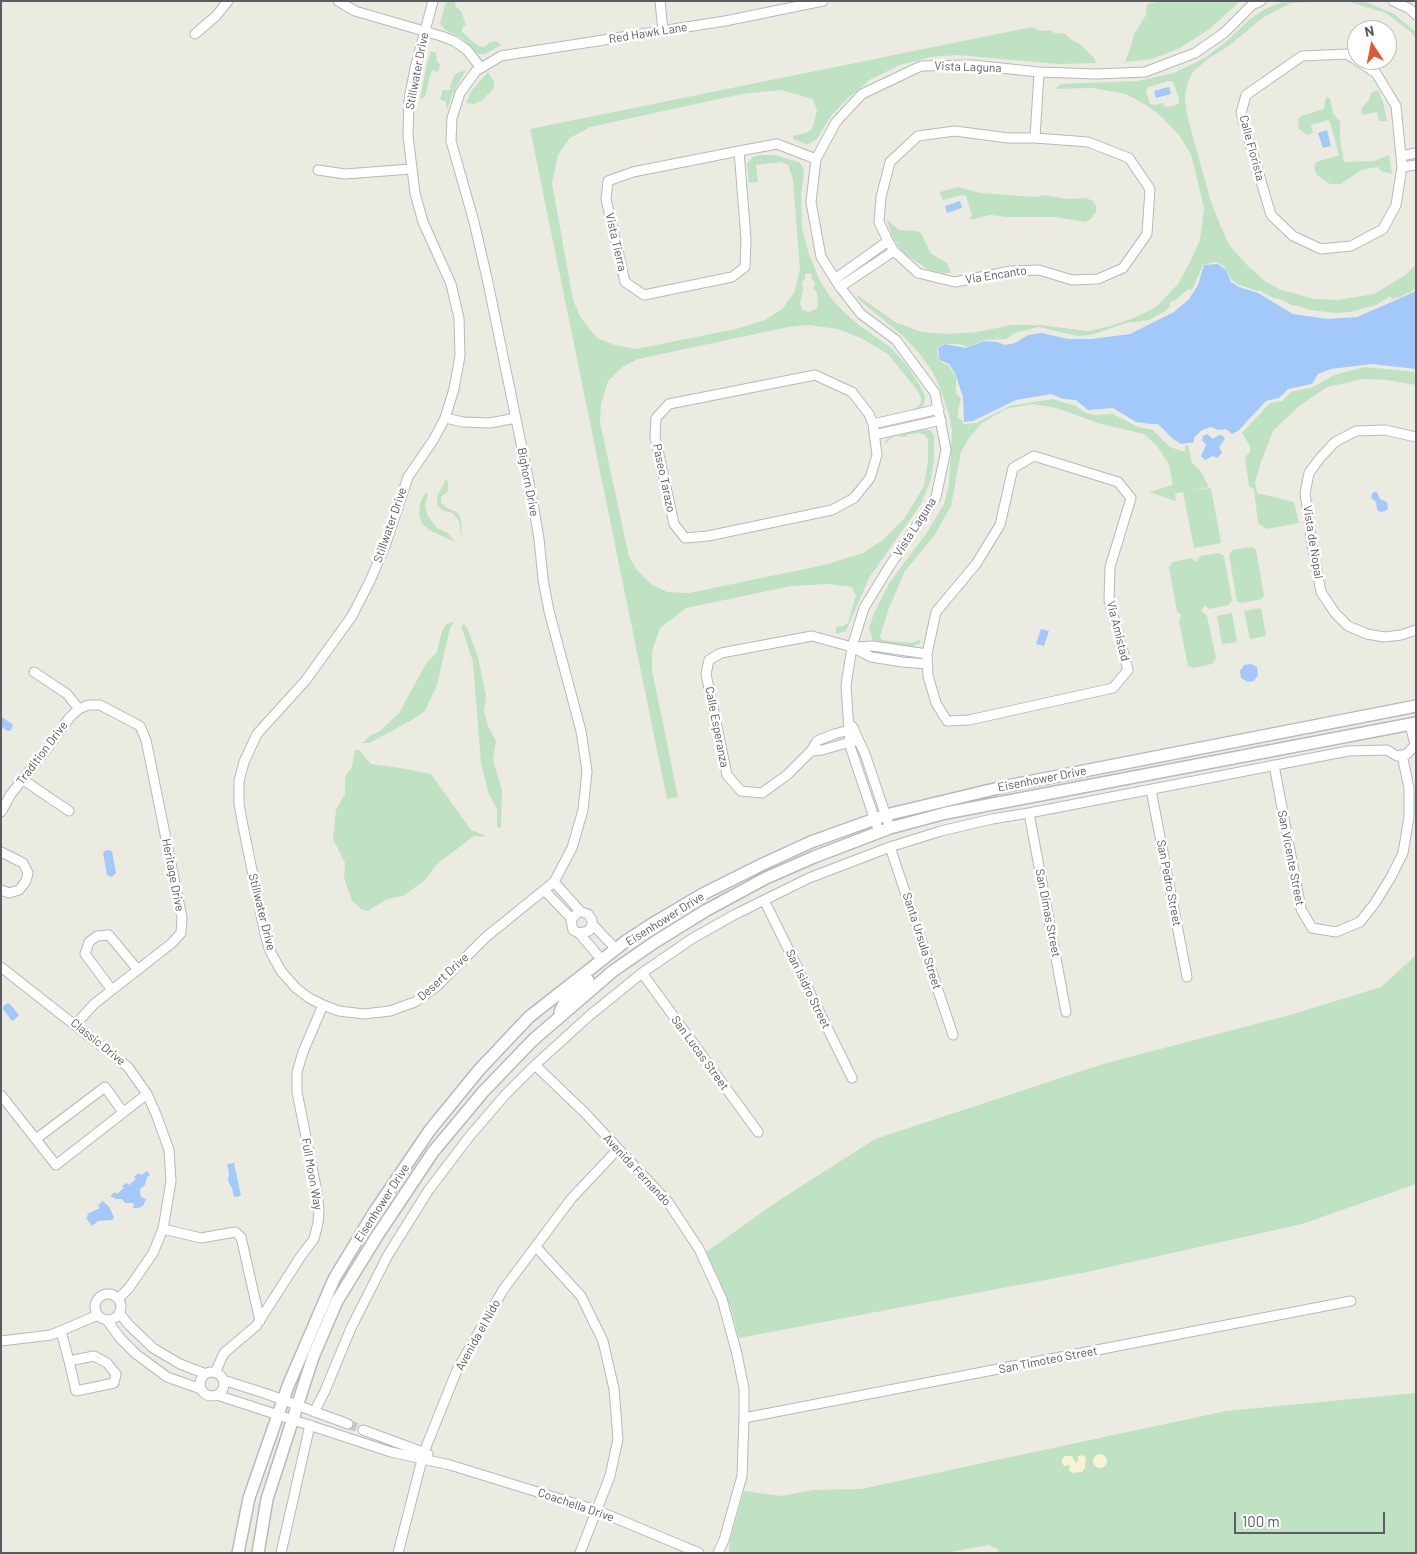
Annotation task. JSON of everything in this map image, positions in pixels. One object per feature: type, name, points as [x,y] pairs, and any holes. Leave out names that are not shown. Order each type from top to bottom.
[{"type":"main road","name":"Eisenhower Drive","points":[[238,1553],[249,1498],[282,1400],[334,1279],[373,1214],[430,1130],[479,1070],[529,1018],[616,949],[660,919],[703,894],[763,864],[812,842],[886,815],[1006,786],[1416,706]]},
{"type":"main road","name":"Eisenhower Drive","points":[[258,1553],[267,1499],[313,1357],[337,1302],[376,1236],[433,1152],[482,1092],[533,1040],[613,971],[654,942],[766,878],[814,857],[885,830],[955,811],[1413,724]]},
{"type":"main road","points":[[557,1018],[566,999],[610,962],[616,949]]},
{"type":"street","points":[[194,34],[216,16],[228,1]]},
{"type":"street","points":[[338,1],[355,11],[454,41],[467,50],[479,70]]},
{"type":"street","name":"Stillwater Drive","points":[[322,1005],[296,988],[281,971],[270,951],[242,821],[239,804],[239,781],[244,762],[257,734],[306,680],[352,616],[370,581],[386,543],[408,477],[434,439],[445,418],[454,389],[460,356],[459,318],[451,284],[423,222],[415,193],[408,136],[409,100],[433,1]]},
{"type":"street","points":[[660,1],[663,30]]},
{"type":"street","name":"Red Hawk Lane","points":[[479,70],[501,56],[725,21],[822,1]]},
{"type":"street","name":"Vista Laguna","points":[[885,830],[886,815],[859,739],[852,730],[849,720],[846,685],[852,647],[864,608],[888,567],[936,497],[946,450],[935,393],[896,340],[861,314],[837,283],[821,257],[811,202],[816,159],[836,122],[862,94],[920,66],[972,65],[1039,72],[1096,74],[1144,72],[1195,53],[1224,32],[1252,5],[1261,1]]},
{"type":"street","points":[[1393,1],[1410,9],[1416,15]]},
{"type":"street","name":"Calle Florista","points":[[1347,54],[1376,73],[1396,106],[1401,156],[1402,168],[1396,205],[1383,229],[1352,246],[1321,249],[1293,236],[1271,215],[1241,113],[1246,95],[1302,56],[1347,54]]},
{"type":"street","name":"Bighorn Drive","points":[[479,70],[460,93],[452,118],[451,141],[474,222],[487,278],[539,539],[542,579],[581,731],[587,771],[582,810],[572,848],[554,882],[544,890]]},
{"type":"street","points":[[1035,138],[1039,72]]},
{"type":"street","name":"Via Encanto","points":[[955,131],[1008,138],[1035,138],[1088,142],[1129,158],[1150,189],[1147,234],[1123,268],[1098,279],[1072,280],[1039,270],[1011,271],[955,282],[918,274],[894,250],[879,222],[881,197],[890,162],[918,136],[955,131]]},
{"type":"street","name":"Vista Tierra","points":[[739,150],[746,239],[745,268],[732,277],[644,296],[625,282],[606,199],[608,181],[633,172],[739,150],[777,144],[816,159]]},
{"type":"street","points":[[1401,156],[1416,153]]},
{"type":"street","points":[[1402,168],[1416,165]]},
{"type":"street","points":[[318,170],[345,174],[411,169]]},
{"type":"street","points":[[837,283],[888,241]]},
{"type":"street","points":[[837,283],[894,250]]},
{"type":"street","name":"Paseo Tarazo","points":[[815,375],[852,392],[869,414],[874,435],[877,455],[870,478],[854,498],[832,510],[708,536],[685,538],[674,524],[655,437],[656,418],[669,404],[815,375]]},
{"type":"street","points":[[872,424],[939,409]]},
{"type":"street","points":[[445,418],[464,422],[490,423],[516,418]]},
{"type":"street","points":[[874,435],[941,420]]},
{"type":"street","name":"Vista de Nopal","points":[[1416,437],[1385,430],[1356,431],[1334,442],[1320,458],[1309,474],[1304,493],[1321,592],[1335,613],[1348,626],[1367,634],[1384,637],[1401,636],[1416,630]]},
{"type":"street","name":"Via Amistad","points":[[1034,456],[1118,482],[1131,498],[1110,567],[1109,600],[1128,670],[1113,688],[969,720],[948,721],[936,703],[928,676],[927,664],[927,654],[936,612],[976,564],[1000,525],[1013,468],[1034,456]]},
{"type":"street","name":"Calle Esperanza","points":[[852,730],[834,734],[817,741],[811,751],[787,775],[762,793],[741,791],[727,775],[706,674],[709,660],[721,653],[812,636],[852,647],[871,657],[927,664]]},
{"type":"street","name":"Calle Esperanza","points":[[852,647],[873,646],[927,654]]},
{"type":"street","points":[[34,672],[67,694],[79,709]]},
{"type":"street","name":"Heritage Drive","points":[[76,1024],[94,1004],[172,943],[180,933],[182,918],[146,740],[140,726],[100,705],[79,709]]},
{"type":"street","name":"Tradition Drive","points":[[1,812],[5,797],[22,779],[70,716],[79,709]]},
{"type":"street","name":"Eisenhower Drive","points":[[1402,755],[1408,754],[1415,745],[1413,724]]},
{"type":"street","name":"Vista Laguna","points":[[852,730],[850,742],[859,772],[875,819],[885,830]]},
{"type":"street","points":[[811,751],[822,750],[859,739]]},
{"type":"street","points":[[314,1412],[351,1328],[388,1255],[428,1191],[469,1137],[505,1095],[589,1016],[642,973],[693,938],[809,878],[941,830],[1348,752],[1387,750],[1396,756],[1402,755]]},
{"type":"street","name":"San Vicente Street","points":[[1274,765],[1300,909],[1312,928],[1336,932],[1360,922],[1392,877],[1403,853],[1409,817],[1409,788],[1402,755]]},
{"type":"street","points":[[859,772],[870,769]]},
{"type":"street","points":[[22,779],[69,811]]},
{"type":"street","name":"San Pedro Street","points":[[1151,790],[1187,977]]},
{"type":"street","name":"San Dimas Street","points":[[1029,813],[1066,1012]]},
{"type":"street","name":"Santa Ursula Street","points":[[890,847],[953,1035]]},
{"type":"street","points":[[1,852],[23,863],[28,873],[26,881],[19,890],[9,893],[1,890]]},
{"type":"street","points":[[554,882],[581,912]]},
{"type":"street","points":[[544,890],[571,918]]},
{"type":"street","name":"Desert Drive","points":[[322,1005],[339,1011],[364,1014],[390,1011],[415,1002],[437,986],[486,937],[544,890]]},
{"type":"street","name":"San Isidro Street","points":[[764,900],[852,1078]]},
{"type":"street","points":[[579,933],[589,931],[592,924],[591,917],[581,912],[574,914],[571,918],[571,927],[579,933],[602,960]]},
{"type":"street","points":[[592,924],[616,949]]},
{"type":"street","points":[[112,990],[85,954],[89,942],[97,936],[109,935],[138,970]]},
{"type":"street","name":"Classic Drive","points":[[1,967],[76,1024],[128,1067],[147,1094],[169,1150],[171,1181],[163,1229],[153,1253],[129,1288],[118,1299]]},
{"type":"street","name":"San Lucas Street","points":[[642,973],[758,1132]]},
{"type":"street","name":"Full Moon Way","points":[[210,1374],[224,1353],[245,1337],[260,1321],[314,1238],[319,1210],[298,1099],[297,1072],[322,1005]]},
{"type":"street","name":"Avenida Fernando","points":[[535,1065],[585,1113],[668,1202],[698,1249],[722,1299],[737,1354],[744,1389],[744,1418],[742,1476],[724,1540],[718,1553]]},
{"type":"street","points":[[36,1139],[105,1087],[123,1112]]},
{"type":"street","points":[[1,1095],[56,1164],[147,1094]]},
{"type":"street","name":"Avenida el Nido","points":[[398,1553],[423,1455],[457,1370],[503,1290],[571,1200],[618,1149]]},
{"type":"street","points":[[163,1229],[201,1238],[235,1232],[241,1237],[260,1321]]},
{"type":"street","points":[[536,1247],[581,1296],[603,1341],[614,1389],[618,1439],[610,1476],[580,1553]]},
{"type":"street","points":[[1,1341],[51,1335],[98,1315],[96,1307],[99,1298],[106,1294],[118,1299],[121,1306],[120,1313],[114,1318],[107,1320]]},
{"type":"street","name":"San Timoteo Street","points":[[744,1418],[1351,1301]]},
{"type":"street","points":[[120,1313],[129,1325],[153,1348],[180,1364],[348,1424]]},
{"type":"street","name":"Coachella Drive","points":[[98,1315],[107,1320],[120,1338],[136,1354],[167,1377],[201,1389],[208,1395],[217,1395],[391,1452],[423,1455]]},
{"type":"street","points":[[61,1331],[68,1361],[76,1391],[114,1383],[116,1374],[107,1363],[94,1356],[68,1361]]},
{"type":"street","points":[[201,1389],[201,1379],[210,1374]]},
{"type":"street","points":[[217,1395],[223,1387],[223,1380]]},
{"type":"street","points":[[281,1553],[310,1425]]},
{"type":"street","name":"Coachella Drive","points":[[363,1430],[450,1465],[596,1510],[699,1553]]},
{"type":"green space","points":[[446,1],[456,1],[455,6],[461,11],[466,25],[463,26],[462,32],[478,46],[485,47],[489,43],[496,41],[501,45],[485,54],[478,54],[460,37],[445,30],[440,24]]},
{"type":"green space","points":[[1162,1],[1240,1],[1211,28],[1180,48],[1152,59],[1125,62],[1134,34],[1146,15],[1147,4]]},
{"type":"green space","points":[[1285,1],[1338,1],[1291,3],[1264,17],[1226,48],[1209,58],[1193,72],[1187,84],[1185,98],[1187,115],[1211,202],[1230,246],[1266,282],[1281,290],[1315,299],[1338,300],[1374,294],[1404,276],[1416,264],[1416,287],[1400,297],[1392,299],[1390,296],[1376,305],[1350,312],[1335,313],[1309,310],[1273,298],[1259,290],[1237,284],[1231,279],[1224,266],[1215,262],[1203,265],[1192,290],[1188,289],[1176,300],[1170,302],[1170,307],[1165,311],[1149,320],[1126,323],[1091,335],[1077,336],[1039,327],[1014,333],[1007,339],[984,340],[968,347],[958,344],[944,344],[938,347],[937,351],[941,362],[948,365],[956,377],[956,393],[961,399],[958,418],[964,424],[976,423],[1010,406],[1052,399],[1076,406],[1086,413],[1095,415],[1113,414],[1138,427],[1153,430],[1170,447],[1185,452],[1185,446],[1188,445],[1192,463],[1200,470],[1209,487],[1191,491],[1211,488],[1221,543],[1194,548],[1183,492],[1175,494],[1176,501],[1149,492],[1173,485],[1169,464],[1157,446],[1144,434],[1101,424],[1056,408],[1032,404],[1006,409],[982,423],[969,438],[961,452],[951,506],[934,536],[905,571],[889,608],[880,636],[882,640],[911,643],[920,640],[921,642],[910,647],[873,641],[869,628],[874,613],[890,582],[928,531],[944,504],[949,484],[952,431],[941,390],[932,371],[903,336],[858,299],[857,295],[895,322],[922,332],[946,334],[977,332],[1011,325],[1040,325],[1088,331],[1111,326],[1156,307],[1178,284],[1200,240],[1204,208],[1191,154],[1179,135],[1163,118],[1146,105],[1126,94],[1092,88],[1054,89],[1061,84],[1137,81],[1174,73],[1205,58],[1249,20],[1265,9]],"holes":[[[1169,81],[1173,82],[1179,103],[1174,106],[1165,107],[1163,103],[1150,104],[1146,90],[1149,87]]]},
{"type":"green space","points":[[1346,1],[1364,1],[1394,14],[1416,32],[1416,39],[1397,20],[1386,13]]},
{"type":"green space","points":[[1032,27],[1041,31],[1049,30],[1065,34],[1080,44],[1094,58],[1096,63],[1059,64],[958,55],[931,57],[900,65],[871,79],[847,99],[831,116],[817,139],[811,143],[806,144],[793,139],[793,136],[812,129],[817,111],[813,99],[781,90],[742,94],[590,127],[570,138],[558,155],[552,183],[573,300],[581,318],[597,338],[615,345],[636,349],[736,329],[765,320],[782,309],[794,293],[800,270],[793,179],[788,165],[781,162],[756,165],[758,182],[749,183],[747,163],[753,157],[760,155],[775,155],[799,162],[803,167],[801,195],[802,228],[808,251],[819,279],[831,298],[843,311],[860,326],[890,347],[906,364],[925,396],[924,404],[920,409],[913,410],[921,403],[921,398],[917,390],[888,354],[861,338],[838,329],[809,325],[788,327],[638,359],[621,368],[608,381],[601,404],[600,422],[629,557],[637,570],[651,584],[667,592],[689,593],[824,565],[863,553],[883,540],[904,519],[924,486],[928,461],[928,440],[925,435],[919,433],[906,435],[906,437],[894,436],[885,444],[886,440],[892,436],[923,429],[930,430],[934,435],[934,458],[931,479],[921,504],[869,578],[846,631],[836,634],[836,627],[848,623],[856,595],[852,587],[829,584],[791,586],[686,608],[660,628],[652,651],[652,670],[678,797],[667,799],[530,129]],"holes":[[[811,273],[812,279],[815,282],[814,289],[817,293],[818,305],[816,309],[809,312],[803,310],[800,304],[803,290],[802,282],[805,279],[805,274]]]},
{"type":"green space","points":[[431,51],[436,53],[437,62],[440,64],[438,72],[433,70],[430,75],[425,97],[420,99],[427,63]]},
{"type":"green space","points":[[466,70],[452,95],[447,110],[446,102],[440,99],[443,90],[451,90],[450,86],[455,74]]},
{"type":"green space","points":[[488,72],[494,82],[494,88],[481,101],[474,104],[466,103],[472,90]]},
{"type":"green space","points":[[1378,90],[1387,121],[1379,121],[1377,112],[1362,115],[1361,109],[1368,101],[1372,92]]},
{"type":"green space","points":[[1326,97],[1330,98],[1333,113],[1340,122],[1340,139],[1344,162],[1374,161],[1389,155],[1392,174],[1381,171],[1378,167],[1361,170],[1341,184],[1330,184],[1317,175],[1314,168],[1316,162],[1339,155],[1330,122],[1328,120],[1311,125],[1313,133],[1307,135],[1299,129],[1298,119],[1301,116],[1324,109]]},
{"type":"green space","points":[[958,187],[980,193],[1036,197],[1045,195],[1067,199],[1086,198],[1093,201],[1096,206],[1096,212],[1091,219],[1085,222],[1056,217],[990,215],[969,220],[972,215],[966,196],[962,195],[943,200],[941,196],[940,192]]},
{"type":"green space","points":[[887,220],[899,230],[921,233],[931,254],[947,263],[951,273],[927,269],[902,252],[892,236]]},
{"type":"green space","points":[[1365,367],[1416,372],[1416,385],[1387,380],[1363,379],[1327,387],[1299,406],[1273,431],[1255,482],[1257,493],[1294,502],[1299,523],[1267,529],[1258,523],[1254,489],[1249,486],[1245,457],[1250,452],[1250,446],[1242,433],[1270,403],[1282,401],[1291,392],[1313,387],[1334,375]]},
{"type":"green space","points":[[446,479],[448,491],[441,497],[441,503],[457,512],[461,519],[462,542],[459,521],[453,513],[442,510],[438,506],[437,497]]},
{"type":"green space","points":[[425,493],[428,493],[425,506],[428,516],[437,528],[448,533],[455,542],[429,530],[422,524],[419,515],[420,504]]},
{"type":"green space","points":[[1252,547],[1256,550],[1264,595],[1262,599],[1242,603],[1237,601],[1229,555],[1232,550]]},
{"type":"green space","points":[[1219,553],[1224,556],[1232,600],[1229,605],[1209,609],[1205,605],[1201,611],[1207,616],[1216,658],[1212,664],[1193,668],[1188,666],[1179,621],[1181,615],[1177,612],[1169,567],[1173,562],[1191,558],[1196,562],[1200,556]]},
{"type":"green space","points":[[1261,608],[1266,636],[1250,639],[1244,611]]},
{"type":"green space","points":[[1232,613],[1237,642],[1222,644],[1217,616]]},
{"type":"green space","points":[[454,622],[450,628],[437,685],[425,711],[369,743],[362,743],[380,731],[399,713],[427,662],[437,652],[442,631],[446,624]]},
{"type":"green space","points":[[464,624],[467,627],[478,657],[486,696],[484,711],[488,726],[496,741],[493,760],[502,790],[501,828],[497,827],[497,809],[488,792],[481,763],[473,662],[462,628]]},
{"type":"green space","points":[[355,750],[359,750],[371,764],[431,774],[471,830],[485,837],[474,836],[436,865],[425,880],[403,896],[387,899],[368,911],[361,909],[352,901],[344,878],[345,863],[333,839],[336,810],[345,794],[345,777],[352,767]]},
{"type":"green space","points":[[1416,955],[1416,1184],[1302,1224],[1087,1272],[739,1338],[731,1308],[706,1252],[775,1203],[875,1139],[1103,1064],[1290,1015],[1381,987]]},
{"type":"green space","points":[[1416,1393],[1416,1553],[999,1553],[998,1549],[989,1545],[945,1553],[729,1553],[730,1540],[744,1491],[781,1496],[813,1490],[861,1489],[1226,1411]]},
{"type":"sand","points":[[1100,1454],[1105,1456],[1107,1461],[1105,1466],[1100,1468],[1095,1466],[1093,1461],[1095,1456]]},
{"type":"sand","points":[[1084,1455],[1086,1459],[1085,1468],[1082,1472],[1072,1473],[1069,1470],[1070,1465],[1064,1466],[1062,1463],[1062,1459],[1065,1456],[1072,1456],[1076,1463],[1078,1456]]},
{"type":"water","points":[[1169,87],[1171,94],[1156,98],[1154,91]]},
{"type":"water","points":[[1327,130],[1331,146],[1323,148],[1318,133]]},
{"type":"water","points":[[960,201],[962,208],[947,213],[945,206]]},
{"type":"water","points":[[1218,264],[1226,270],[1231,282],[1239,287],[1258,293],[1293,314],[1328,319],[1357,317],[1414,292],[1416,289],[1416,369],[1372,364],[1331,369],[1318,374],[1312,384],[1288,389],[1279,398],[1266,401],[1238,431],[1232,434],[1226,429],[1218,430],[1211,427],[1202,430],[1194,438],[1194,442],[1181,444],[1158,424],[1136,422],[1113,408],[1088,410],[1076,400],[1063,399],[1051,394],[1016,400],[973,421],[964,422],[963,397],[955,373],[949,364],[940,360],[938,348],[945,344],[966,348],[984,341],[1005,345],[1015,343],[1028,335],[1042,333],[1068,339],[1091,339],[1130,334],[1174,312],[1189,299],[1198,285],[1204,265]]},
{"type":"water","points":[[1207,434],[1213,439],[1219,435],[1225,439],[1219,447],[1222,453],[1217,458],[1213,456],[1205,460],[1201,456],[1206,445],[1202,440],[1203,436]]},
{"type":"water","points":[[1373,492],[1377,492],[1380,499],[1387,502],[1388,509],[1380,512],[1377,510],[1376,502],[1371,498]]},
{"type":"water","points":[[1041,629],[1049,631],[1044,646],[1036,644]]},
{"type":"water","points":[[1251,664],[1257,667],[1258,675],[1254,681],[1248,682],[1241,678],[1240,671],[1244,665]]},
{"type":"water","points":[[2,717],[12,724],[13,726],[10,731],[1,727]]},
{"type":"water","points":[[106,850],[112,851],[116,873],[112,877],[107,875],[103,853]]},
{"type":"water","points":[[8,1003],[19,1015],[12,1021],[3,1009],[3,1006]]},
{"type":"water","points":[[234,1163],[241,1196],[234,1197],[228,1181],[227,1164]]},
{"type":"water","points":[[147,1171],[150,1175],[147,1177],[145,1185],[140,1189],[141,1197],[146,1199],[143,1206],[133,1208],[134,1204],[125,1203],[122,1199],[110,1196],[115,1192],[117,1194],[124,1188],[122,1186],[127,1183],[129,1185],[136,1179],[134,1177],[139,1173],[141,1175]]},
{"type":"water","points":[[103,1201],[110,1208],[114,1218],[112,1220],[98,1221],[92,1226],[86,1218],[87,1214],[100,1208],[98,1205]]},
{"type":"tunnel","points":[[348,1424],[363,1430]]}]
